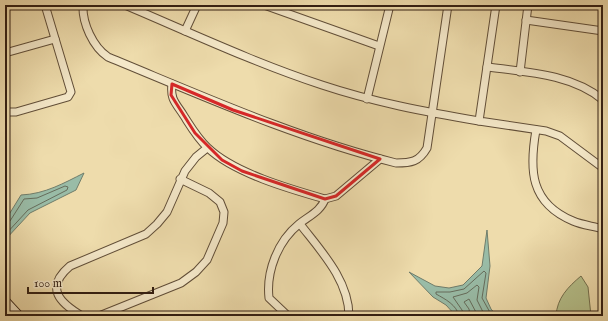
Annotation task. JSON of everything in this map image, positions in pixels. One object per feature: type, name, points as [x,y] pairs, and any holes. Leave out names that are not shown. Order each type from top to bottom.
[{"type":"main road","points":[[5,302],[18,316]]},
{"type":"street","points":[[5,112],[16,112],[68,97],[71,92],[45,5]]},
{"type":"street","points":[[83,5],[85,20],[99,51],[108,57],[233,110],[396,163],[411,163],[421,158],[427,148],[448,5]]},
{"type":"street","points":[[126,5],[139,8],[185,31],[282,71],[367,99],[432,113],[536,130],[560,136],[603,168]]},
{"type":"street","points":[[185,31],[197,5]]},
{"type":"street","points":[[264,5],[379,46]]},
{"type":"street","points":[[367,99],[390,5]]},
{"type":"street","points":[[479,121],[496,5]]},
{"type":"street","points":[[520,72],[528,5]]},
{"type":"street","points":[[526,20],[603,32]]},
{"type":"street","points":[[5,53],[55,39]]},
{"type":"street","points":[[487,67],[557,78],[576,84],[603,100]]},
{"type":"street","points":[[172,84],[171,95],[195,133],[207,148],[222,160],[242,171],[325,199],[336,196],[380,159]]},
{"type":"street","points":[[536,130],[531,156],[532,172],[537,189],[547,203],[559,214],[574,222],[603,229]]},
{"type":"street","points":[[82,316],[62,302],[57,291],[58,280],[63,272],[70,266],[146,234],[157,224],[166,212],[180,179],[196,157],[207,148]]},
{"type":"street","points":[[99,316],[181,283],[196,272],[207,260],[223,223],[224,212],[220,202],[209,193],[180,179]]},
{"type":"street","points":[[288,316],[269,298],[269,282],[280,248],[288,234],[322,206],[325,199]]},
{"type":"street","points":[[300,224],[329,261],[340,282],[346,298],[349,316]]},
{"type":"highlighted area","points":[[172,84],[233,110],[380,159],[336,196],[325,199],[314,196],[242,171],[222,160],[195,133],[171,95]]},
{"type":"shaded area","points":[[581,276],[588,287],[591,316],[556,316],[558,304],[564,293]]},
{"type":"water","points":[[84,173],[76,190],[30,213],[5,240],[5,221],[21,195],[38,193],[62,184]]},
{"type":"water","points":[[487,230],[490,266],[486,298],[491,309],[497,316],[456,316],[446,305],[433,297],[409,272],[435,286],[449,288],[463,285],[482,266]]}]
